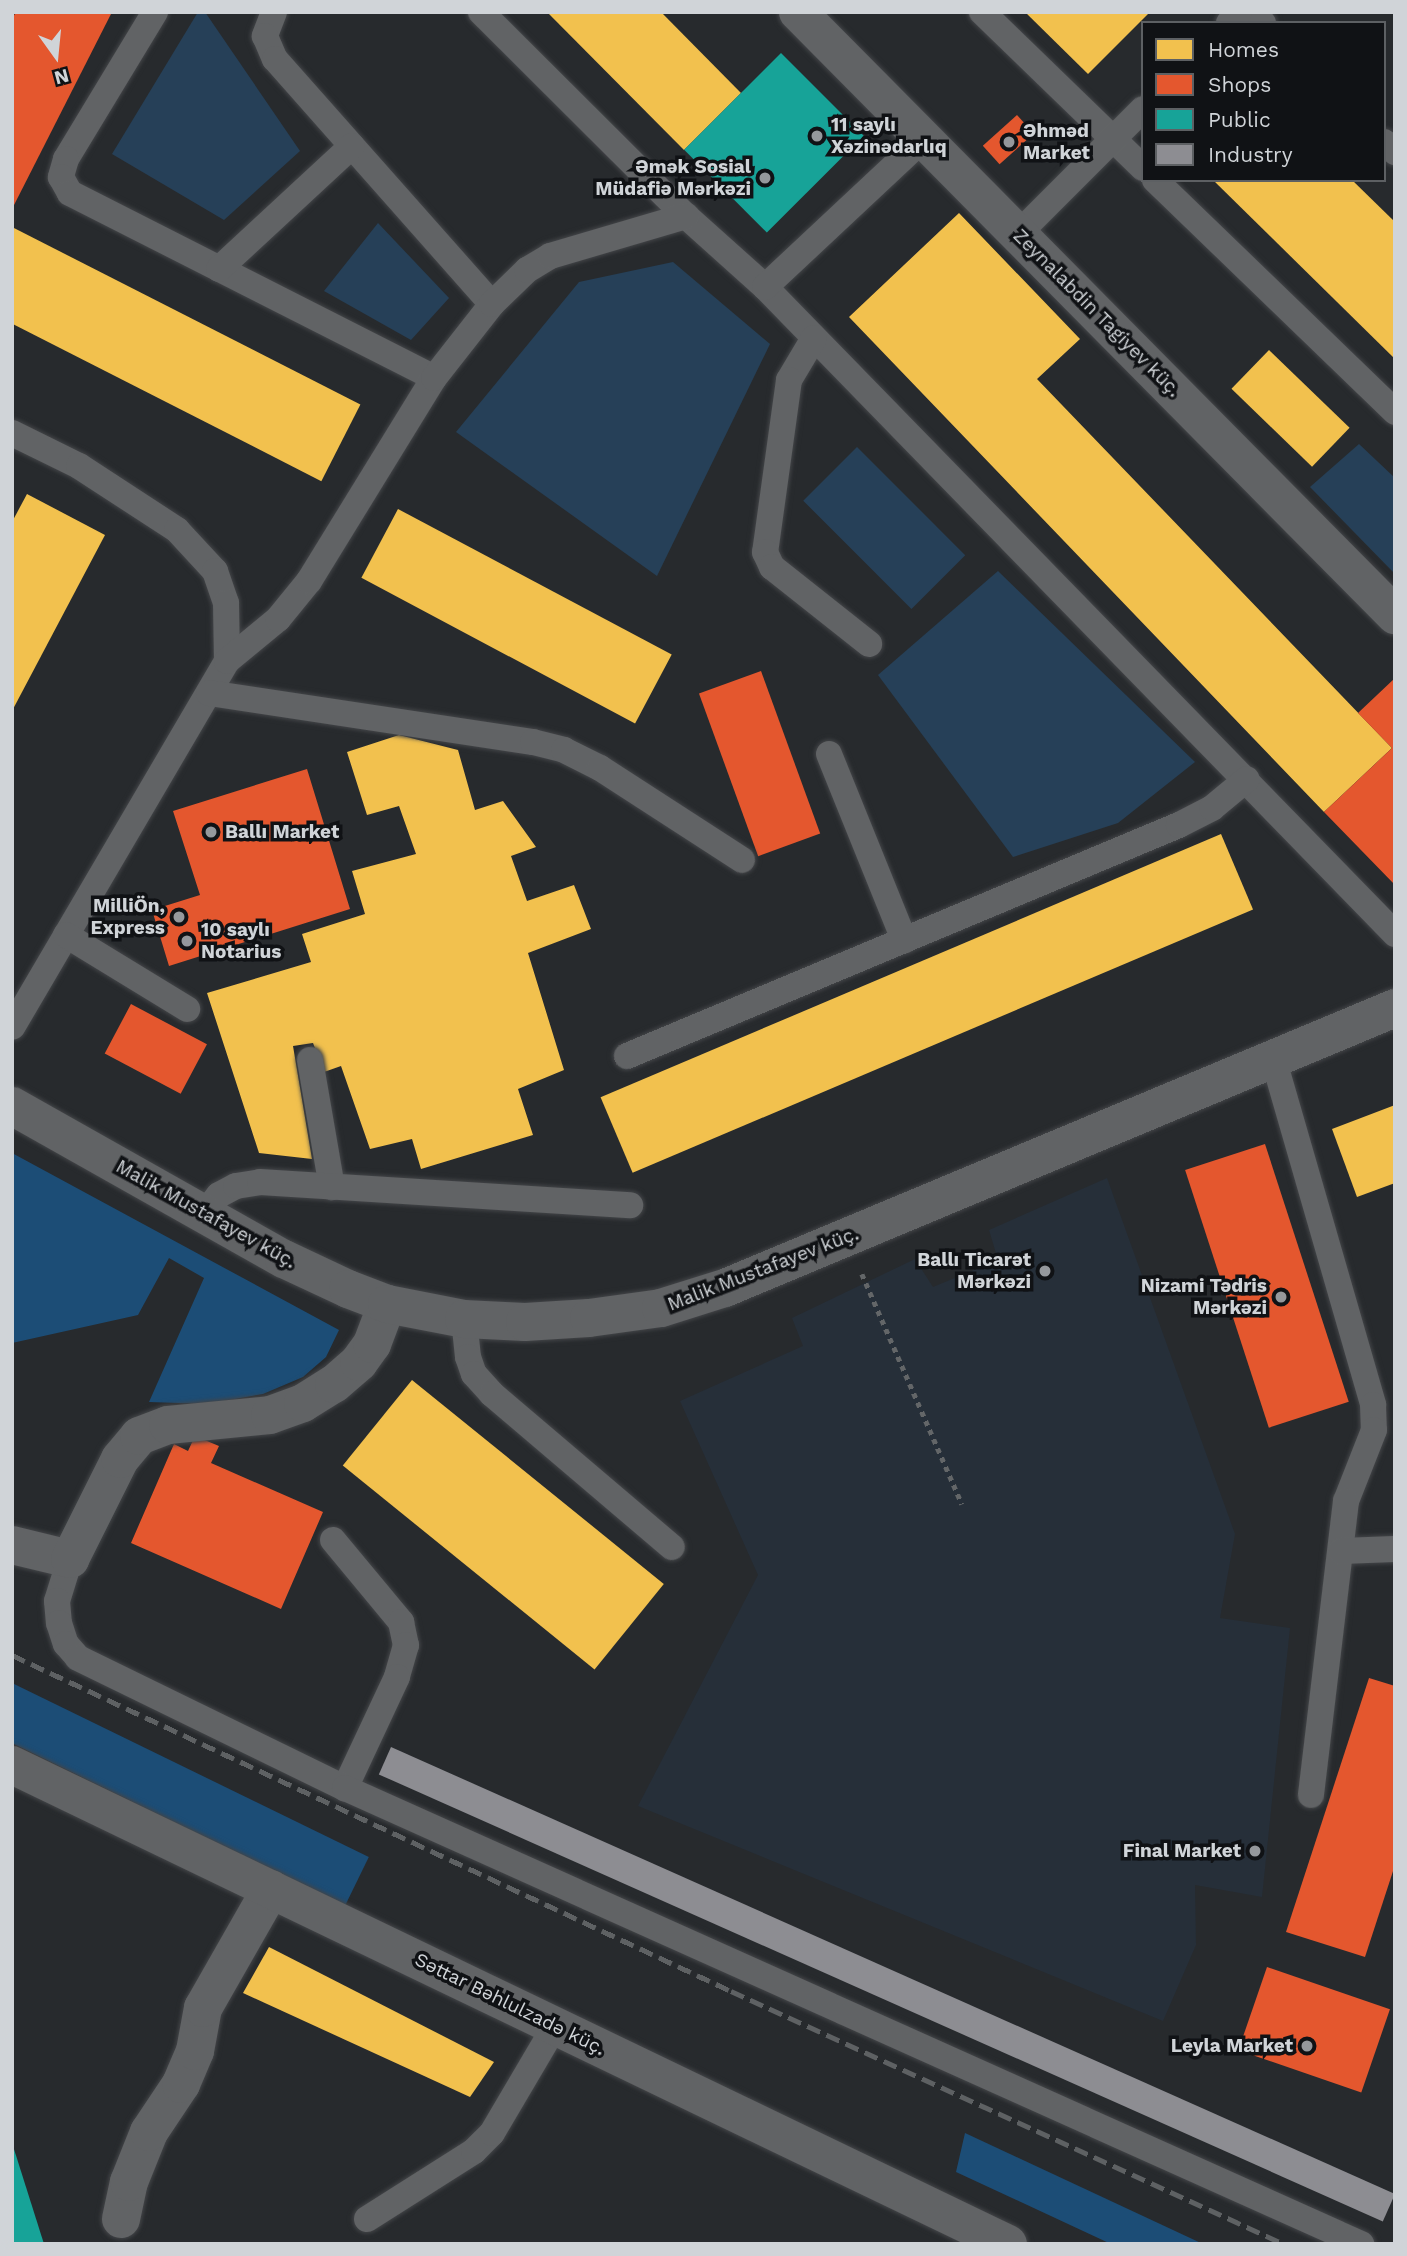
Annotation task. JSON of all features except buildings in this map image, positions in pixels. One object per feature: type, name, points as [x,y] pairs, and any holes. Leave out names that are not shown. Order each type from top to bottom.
[{"type":"street","name":"Zeynalabdin Tagiyev küç.","points":[[798,12],[1395,615]]},
{"type":"street","name":"Malik Mustafayev küç.","points":[[12,1106],[284,1259],[348,1289],[387,1304],[464,1320],[525,1322],[661,1308],[725,1288],[1274,1061],[1395,1008]]},
{"type":"street","points":[[12,1545],[70,1559],[120,1459],[139,1436],[168,1425],[270,1415],[303,1403],[334,1384],[359,1362],[372,1344],[387,1304]]},
{"type":"street","name":"Səttar Bəhlulzadə küç.","points":[[12,1765],[1008,2244]]},
{"type":"street","points":[[121,2219],[129,2182],[149,2132],[181,2084],[195,2051],[203,2008],[271,1889]]},
{"type":"lane","points":[[155,12],[66,159],[61,177],[70,193],[433,378]]},
{"type":"lane","points":[[274,12],[265,36],[275,60],[492,304]]},
{"type":"lane","points":[[481,12],[686,216],[765,287],[1395,934]]},
{"type":"lane","points":[[982,12],[1141,166]]},
{"type":"lane","points":[[1019,233],[1141,111]]},
{"type":"lane","points":[[765,287],[924,138]]},
{"type":"lane","points":[[219,269],[352,146]]},
{"type":"lane","points":[[1157,182],[1395,412]]},
{"type":"lane","points":[[12,1027],[227,661],[278,619],[309,581],[433,378],[492,304],[527,270],[550,257],[686,216]]},
{"type":"lane","points":[[814,338],[789,380],[765,552],[772,567],[869,644]]},
{"type":"lane","points":[[12,433],[79,466],[177,530],[215,571],[226,603],[227,661]]},
{"type":"lane","points":[[209,693],[533,742],[564,750],[600,768],[742,860]]},
{"type":"lane","points":[[829,754],[904,940]]},
{"type":"lane","points":[[628,1056],[1179,825],[1212,808],[1247,779]]},
{"type":"lane","points":[[66,935],[187,1009]]},
{"type":"lane","points":[[310,1060],[332,1187]]},
{"type":"lane","points":[[1274,1061],[1373,1405],[1374,1430],[1346,1501],[1311,1795]]},
{"type":"lane","points":[[204,1214],[219,1195],[236,1186],[260,1182],[630,1205]]},
{"type":"lane","points":[[464,1320],[468,1357],[474,1374],[492,1394],[672,1547]]},
{"type":"lane","points":[[333,1540],[401,1622],[406,1645],[397,1677],[345,1788]]},
{"type":"lane","points":[[1341,1551],[1395,1549]]},
{"type":"lane","points":[[70,1559],[57,1601],[66,1644],[78,1658],[345,1788],[1361,2244]]},
{"type":"lane","points":[[367,2219],[474,2151],[492,2133],[555,2026]]},
{"type":"path","points":[[846,1238],[962,1504]]},
{"type":"shaded area","points":[[198,12],[205,12],[300,151],[224,220],[112,154]]},
{"type":"shaded area","points":[[378,223],[449,298],[411,340],[324,291]]},
{"type":"shaded area","points":[[673,262],[770,344],[657,576],[456,432],[579,282]]},
{"type":"shaded area","points":[[1359,444],[1395,478],[1395,574],[1310,487]]},
{"type":"shaded area","points":[[857,447],[965,555],[911,609],[803,501]]},
{"type":"shaded area","points":[[998,571],[1195,762],[1118,823],[1013,857],[878,675]]},
{"type":"shaded area","points":[[12,1153],[339,1330],[326,1357],[303,1377],[263,1394],[207,1404],[149,1402],[204,1278],[169,1258],[138,1315],[12,1343]]},
{"type":"shaded area","points":[[1107,1178],[1235,1534],[1220,1618],[1290,1628],[1262,1897],[1195,1885],[1196,1945],[1163,2021],[638,1806],[758,1575],[680,1401],[803,1346],[792,1318],[915,1259],[933,1287],[998,1260],[989,1230]]},
{"type":"shaded area","points":[[12,1683],[369,1857],[345,1906],[12,1743]]},
{"type":"shaded area","points":[[965,2133],[1203,2244],[1111,2244],[956,2172]]},
{"type":"railway","points":[[12,1655],[731,1991],[1284,2244]]},
{"type":"place","name":"11 saylı Xəzinədarlıq","points":[[817,136]]},
{"type":"place","name":"Əhməd Market","points":[[1009,142]]},
{"type":"place","name":"Əmək Sosial Müdafiə Mərkəzi","points":[[765,178]]},
{"type":"place","name":"Ballı Market","points":[[211,832]]},
{"type":"place","name":"MilliÖn, Express","points":[[179,917]]},
{"type":"place","name":"10 saylı Notarius","points":[[187,941]]},
{"type":"place","name":"Ballı Ticarət Mərkəzi","points":[[1045,1271]]},
{"type":"place","name":"Nizami Tədris Mərkəzi","points":[[1281,1297]]},
{"type":"place","name":"Final Market","points":[[1255,1851]]},
{"type":"place","name":"Leyla Market","points":[[1307,2046]]}]
